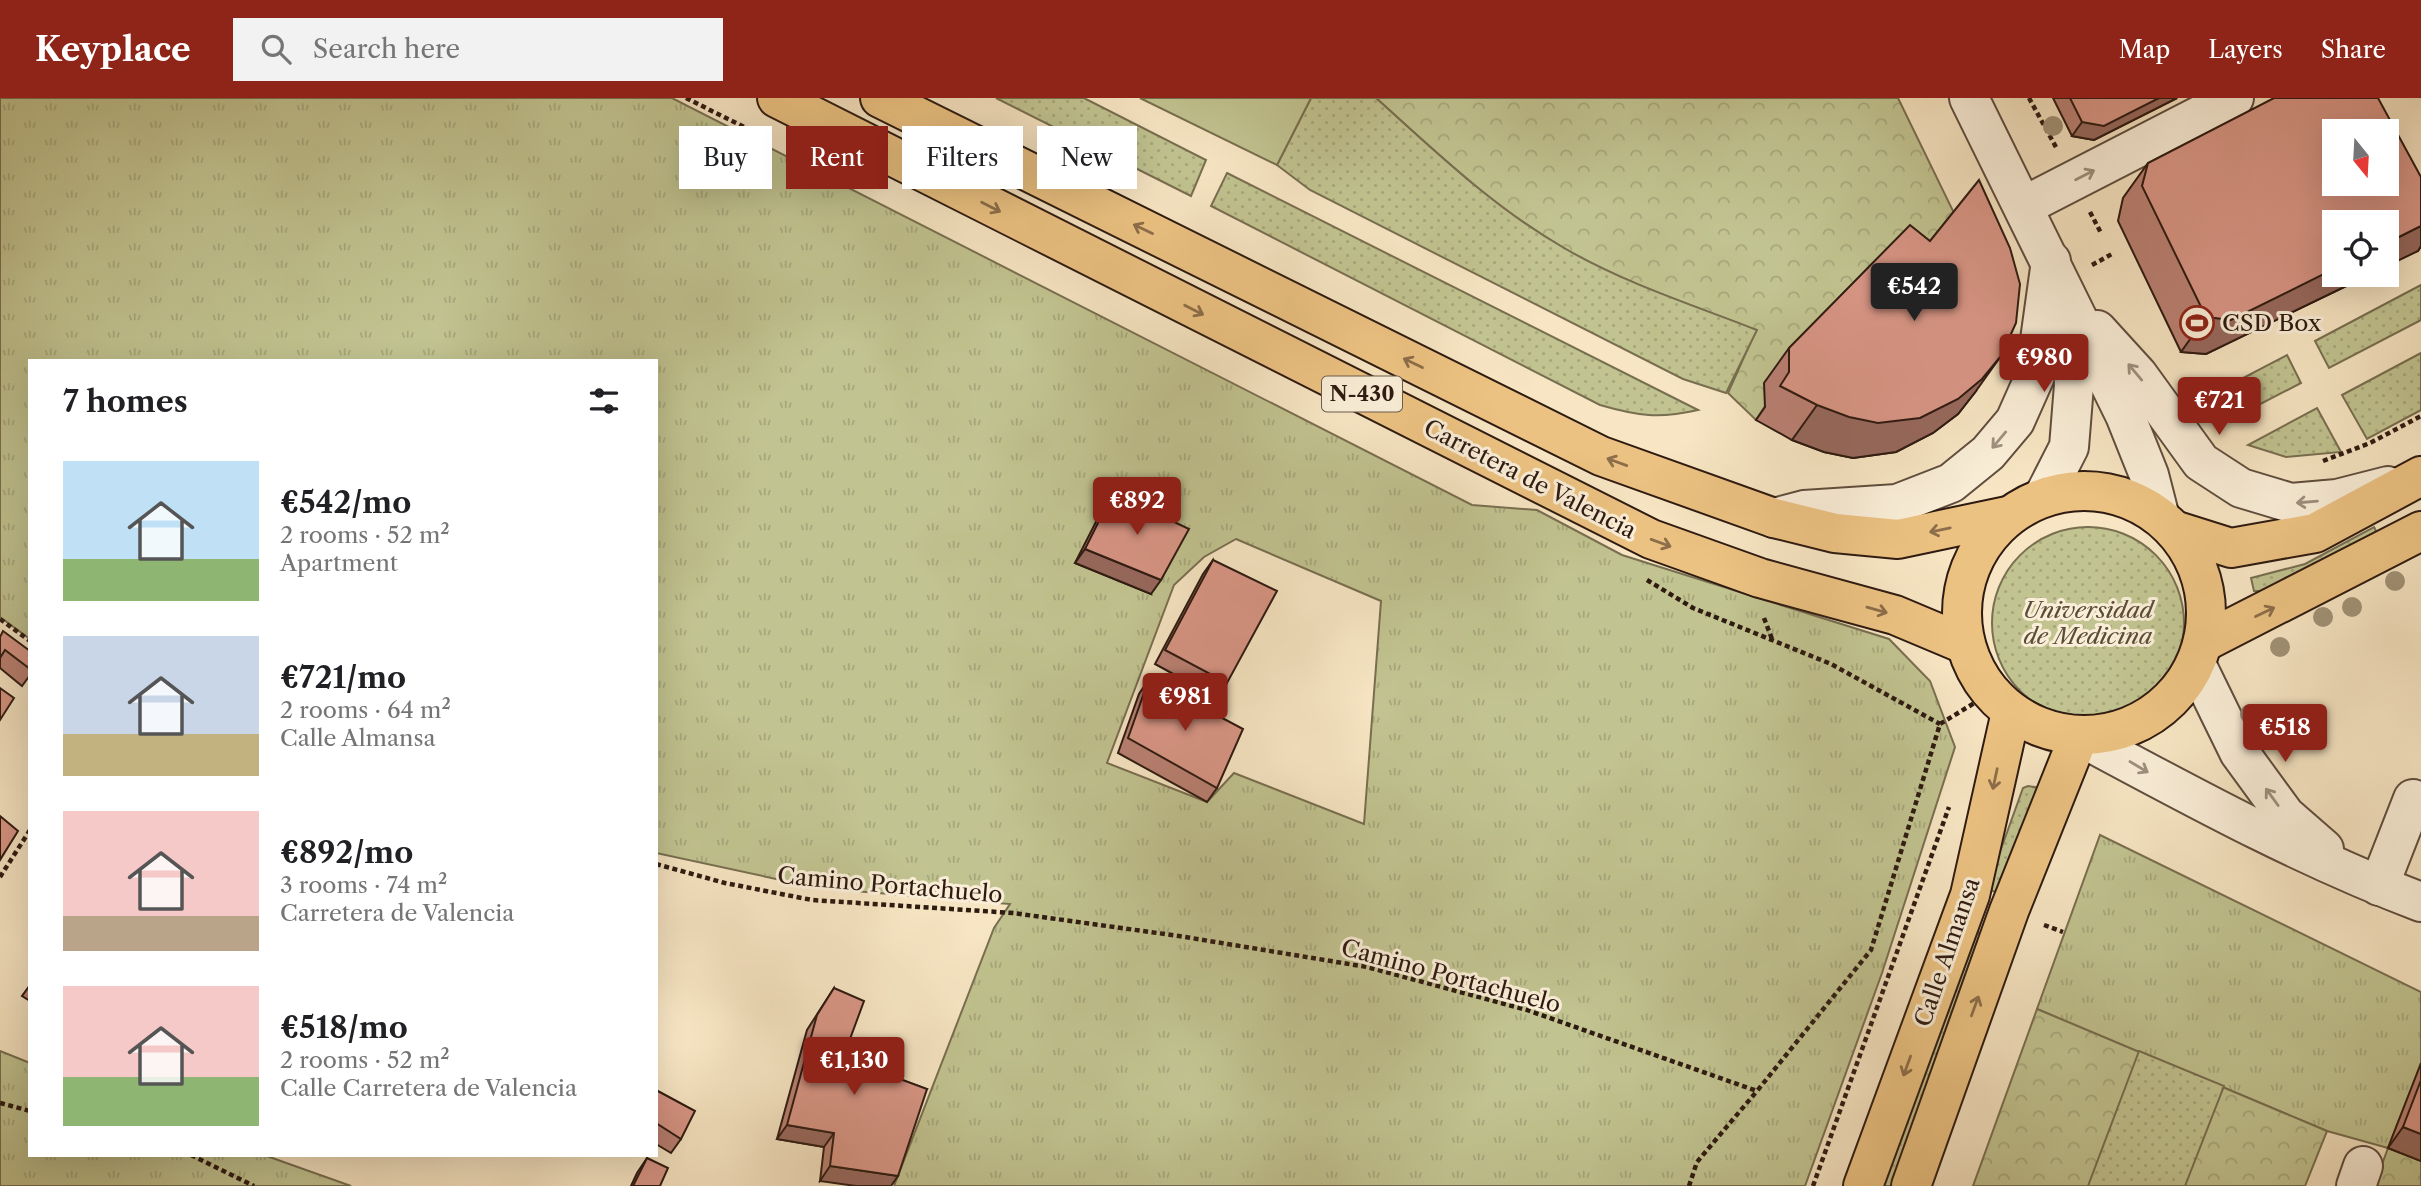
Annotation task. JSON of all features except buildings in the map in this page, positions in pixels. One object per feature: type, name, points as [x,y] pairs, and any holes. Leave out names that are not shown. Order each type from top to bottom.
[{"type":"main road","name":"Carretera de Valencia","points":[[778,98],[1651,539],[1760,578],[1895,615],[1964,644]]},
{"type":"main road","name":"N-430","points":[[880,98],[1601,456],[1774,518],[1835,533],[1898,539],[2007,516]]},
{"type":"main road","points":[[2168,523],[2194,556],[2204,583],[2208,613],[2200,653],[2166,705],[2122,730],[2079,736],[2049,731],[2001,702],[1982,682],[1964,644],[1961,597],[1976,552],[2007,516],[2044,496],[2084,489],[2123,496],[2168,523],[2231,548],[2315,533],[2421,476]]},
{"type":"main road","points":[[2200,653],[2421,531]]},
{"type":"main road","name":"Calle Almansa","points":[[1863,1186],[1970,895],[2001,702]]},
{"type":"main road","name":"Calle Almansa","points":[[1912,1186],[2009,911],[2079,736]]},
{"type":"street","points":[[1969,98],[2125,415],[2168,523]]},
{"type":"street","points":[[2024,206],[2234,98]]},
{"type":"street","points":[[1774,518],[1804,510],[1897,504],[1951,483],[1988,453],[2015,421],[2035,376],[2050,261]]},
{"type":"street","points":[[2067,298],[2138,375],[2201,462],[2241,488],[2291,503],[2337,499],[2421,476]]},
{"type":"street","points":[[2044,496],[2069,447],[2074,385],[2067,298]]},
{"type":"street","points":[[2200,653],[2239,752],[2285,815],[2368,882]]},
{"type":"street","points":[[2079,736],[2253,829],[2368,882],[2421,902]]},
{"type":"street","points":[[2368,882],[2413,799]]},
{"type":"path","points":[[2029,98],[2061,156]]},
{"type":"path","points":[[2311,466],[2370,443],[2421,416]]},
{"type":"path","points":[[1759,605],[1772,640]]},
{"type":"path","points":[[0,619],[28,640]]},
{"type":"path","points":[[1689,1186],[1697,1162],[1871,950],[1940,724],[2001,702]]},
{"type":"path","points":[[1813,1186],[1951,802]]},
{"type":"path","points":[[0,877],[28,833]]},
{"type":"path","name":"Camino Portachuelo","points":[[658,865],[725,883],[811,900],[1013,914],[1179,936],[1367,967],[1527,1010],[1756,1091]]},
{"type":"path","points":[[0,1103],[28,1110]]},
{"type":"path","points":[[195,1157],[254,1186]]},
{"type":"green space","points":[[0,98],[672,98],[727,126],[679,126],[679,189],[772,189],[772,149],[786,156],[786,189],[851,189],[1472,505],[1537,510],[1622,555],[1889,639],[1930,681],[1955,747],[1882,973],[1805,1186],[894,1186],[994,928],[1010,904],[818,888],[658,853],[658,359],[28,359],[28,638],[0,617]],"holes":[[[1236,539],[1381,601],[1364,824],[1234,773],[1207,802],[1107,763],[1174,585],[1204,557]]]},
{"type":"green space","points":[[996,98],[1084,98],[1206,160],[1191,196],[1137,169],[1137,126],[1052,126]]},
{"type":"green space","points":[[1140,98],[1311,98],[1277,165]]},
{"type":"green space","points":[[1311,98],[1376,98],[1443,159],[1490,197],[1564,248],[1635,283],[1757,330],[1726,393],[1683,379],[1310,190],[1277,165]]},
{"type":"green space","points":[[1376,98],[1898,98],[1955,215],[1906,275],[1765,406],[1756,420],[1728,393],[1756,330],[1634,283],[1564,248],[1489,197]]},
{"type":"green space","points":[[1227,173],[1698,410],[1671,415],[1649,415],[1600,405],[1211,206]]},
{"type":"green space","points":[[2421,285],[2421,320],[2329,368],[2315,341]]},
{"type":"green space","points":[[2421,353],[2421,410],[2367,439],[2342,395]]},
{"type":"green space","points":[[2287,355],[2301,383],[2218,426],[2197,402]]},
{"type":"green space","points":[[2317,408],[2341,452],[2286,457],[2248,445]]},
{"type":"green space","name":"Universidad de Medicina","points":[[2088,527],[2125,534],[2156,555],[2177,586],[2184,623],[2177,660],[2156,691],[2125,712],[2088,719],[2051,712],[2020,691],[1999,660],[1992,623],[1999,586],[2020,555],[2051,534]]},
{"type":"green space","points":[[2374,527],[2378,535],[2267,591],[2254,591],[2251,578],[2305,564]]},
{"type":"green space","points":[[2023,788],[2041,788],[2003,896],[1987,888]]},
{"type":"green space","points":[[2100,835],[2421,992],[2421,1064],[2388,1148],[2327,1131],[2037,1009]]},
{"type":"green space","points":[[1970,930],[1990,936],[1898,1186],[1876,1186]]},
{"type":"green space","points":[[2037,1009],[2327,1131],[2305,1186],[1973,1186]]},
{"type":"green space","points":[[0,1051],[28,1062],[28,1157],[270,1157],[351,1186],[0,1186]]},
{"type":"green space","points":[[2139,1051],[2224,1086],[2185,1186],[2088,1186]]},
{"type":"green space","points":[[2388,1148],[2421,1161],[2421,1186],[2374,1186]]},
{"type":"place","name":"CSD Box","points":[[2197,323]]}]
